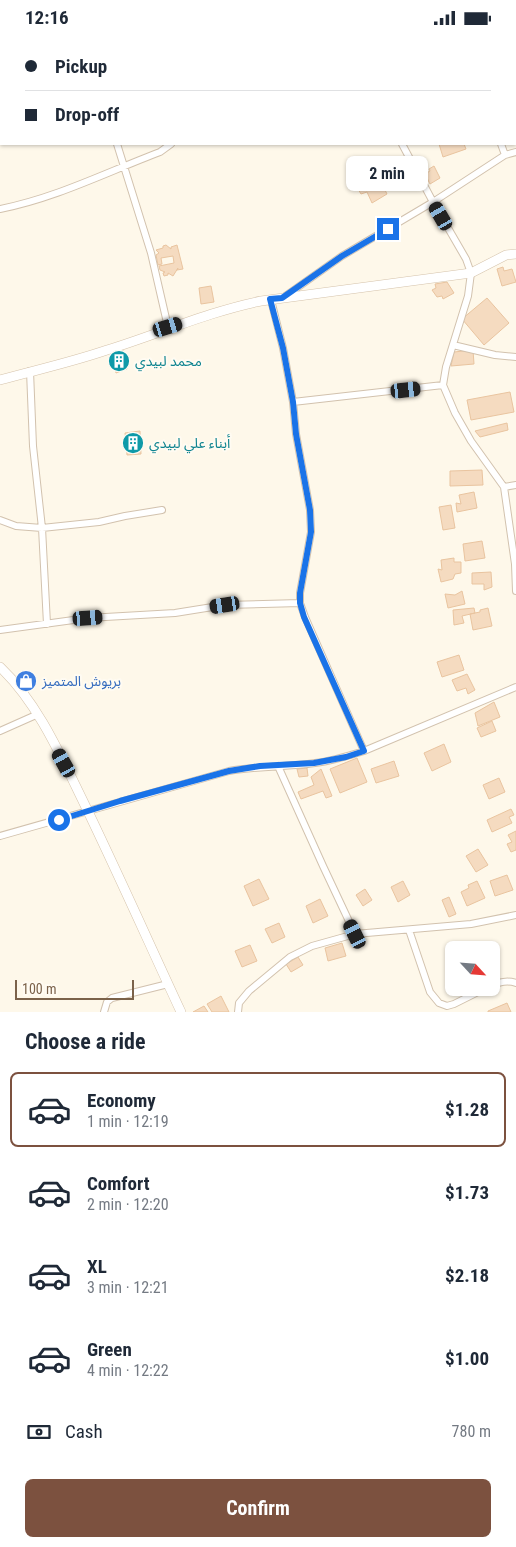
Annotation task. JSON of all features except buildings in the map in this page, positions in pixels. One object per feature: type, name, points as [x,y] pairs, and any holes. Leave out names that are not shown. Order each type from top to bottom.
[{"type":"street","points":[[117,145],[151,253],[168,327]]},
{"type":"street","points":[[0,209],[30,203],[160,152],[170,145]]},
{"type":"street","points":[[403,145],[466,259],[471,273],[468,296],[446,367],[443,385],[455,413],[471,441],[504,487],[514,556],[516,591]]},
{"type":"street","points":[[501,145],[505,155]]},
{"type":"street","points":[[282,298],[342,256],[433,202],[505,155],[516,152]]},
{"type":"street","points":[[0,380],[106,351],[168,327],[230,307],[270,299],[471,273],[506,255],[516,253]]},
{"type":"street","points":[[270,299],[283,348],[310,510],[311,532],[300,593],[300,603],[304,617],[364,751]]},
{"type":"street","points":[[453,345],[495,355],[516,357]]},
{"type":"street","points":[[30,371],[33,446],[42,527],[46,624]]},
{"type":"street","points":[[293,402],[443,385]]},
{"type":"street","points":[[504,487],[516,485]]},
{"type":"street","points":[[0,520],[16,526],[42,527],[99,522],[162,510]]},
{"type":"street","points":[[0,630],[88,618],[176,613],[225,605],[300,603]]},
{"type":"street","points":[[0,667],[26,699],[64,763],[181,1012]]},
{"type":"street","points":[[0,836],[229,771],[260,766],[314,763],[346,757],[516,687]]},
{"type":"street","points":[[0,731],[36,715]]},
{"type":"street","points":[[278,766],[355,934]]},
{"type":"street","points":[[238,1012],[239,1003],[244,996],[290,957],[312,946],[355,934],[472,924],[516,915]]},
{"type":"street","points":[[409,929],[430,993],[439,1003],[447,1006],[469,996]]},
{"type":"street","points":[[500,982],[510,981],[516,983]]},
{"type":"street","points":[[104,1012],[107,1002],[112,998],[168,984]]},
{"type":"place","name":"محمد لبيدي","points":[[119,361]]},
{"type":"place","name":"أبناء علي لبيدي","points":[[133,443]]},
{"type":"place","name":"بريوش المتميز","points":[[26,681]]},
{"type":"route","points":[[59,820],[229,771],[260,766],[314,763],[346,757],[364,751],[304,617],[300,603],[300,593],[311,532],[310,510],[283,348],[270,299],[282,298],[342,256],[388,229]]}]
